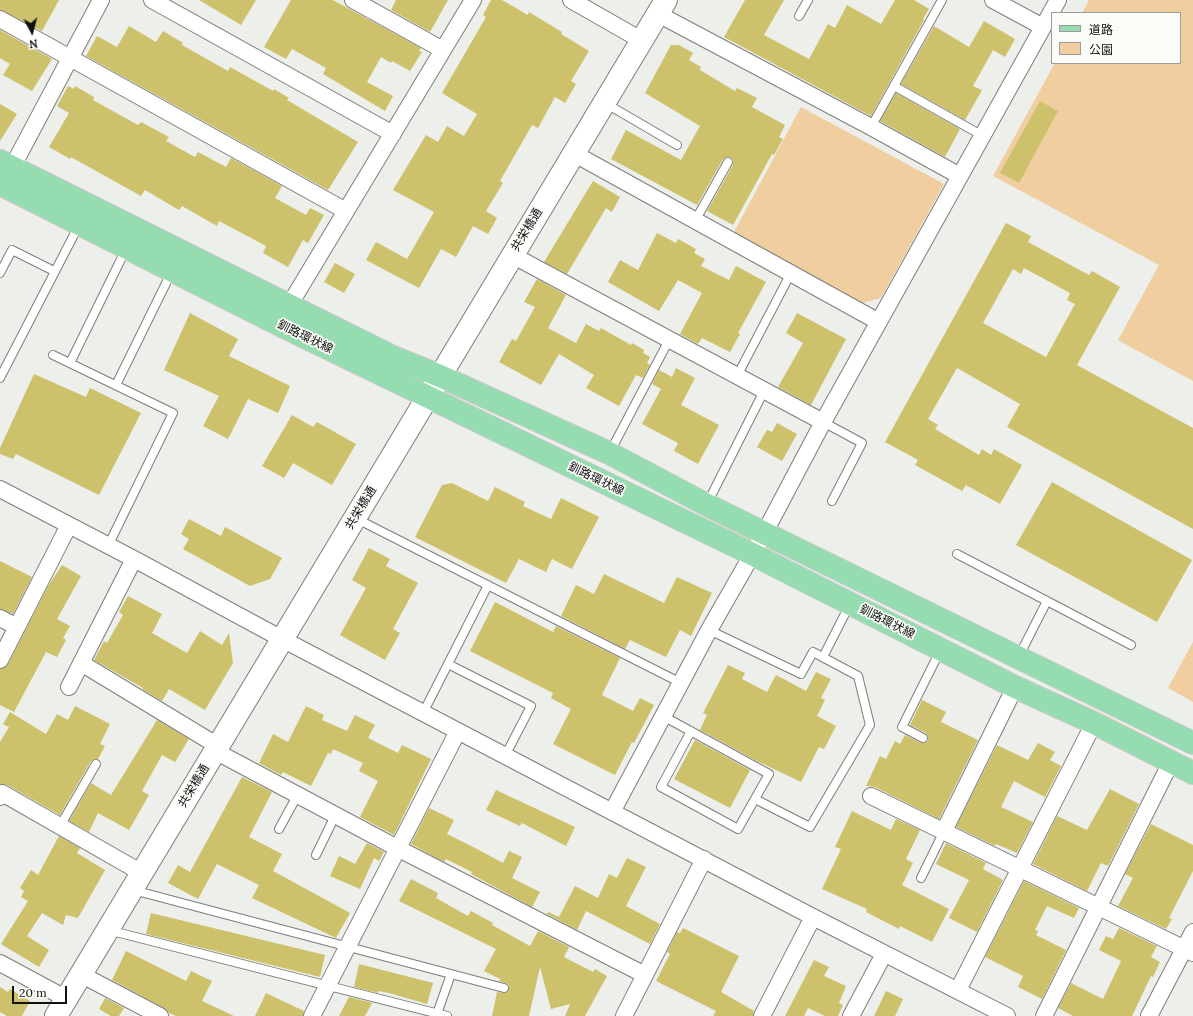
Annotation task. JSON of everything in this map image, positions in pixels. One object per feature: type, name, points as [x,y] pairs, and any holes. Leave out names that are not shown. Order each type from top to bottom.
[{"type":"main road","name":"釧路環状線","points":[[4,174],[79,224],[126,248],[752,554],[1015,687],[1094,723],[1193,773]]},
{"type":"main road","name":"釧路環状線","points":[[4,174],[290,304],[393,357],[440,376],[610,453],[707,505],[765,532],[1193,743]]},
{"type":"street","points":[[4,174],[101,0]]},
{"type":"street","points":[[152,0],[393,134]]},
{"type":"street","points":[[353,0],[443,50]]},
{"type":"street","points":[[290,304],[473,0]]},
{"type":"street","points":[[993,0],[1043,27]]},
{"type":"street","points":[[1051,12],[1058,0]]},
{"type":"street","points":[[578,2],[641,40]]},
{"type":"street","points":[[662,7],[871,127],[960,176]]},
{"type":"street","name":"共栄橋通","points":[[62,1007],[427,396],[662,7]]},
{"type":"street","points":[[612,812],[709,630],[765,532],[823,422],[1051,13]]},
{"type":"street","points":[[0,19],[346,211]]},
{"type":"street","points":[[573,153],[879,322]]},
{"type":"street","points":[[512,255],[823,422]]},
{"type":"street","points":[[0,489],[612,812],[884,954],[958,990],[997,1014]]},
{"type":"street","points":[[0,660],[69,525]]},
{"type":"street","points":[[69,686],[134,559]]},
{"type":"street","points":[[0,618],[17,628]]},
{"type":"street","points":[[81,663],[217,749],[297,796],[645,975]]},
{"type":"street","points":[[944,831],[1015,687]]},
{"type":"street","points":[[958,990],[1094,723]]},
{"type":"street","points":[[312,1016],[326,986],[399,849],[458,731]]},
{"type":"street","points":[[1044,1016],[1171,762]]},
{"type":"street","points":[[0,797],[2,793],[60,826],[138,881]]},
{"type":"street","points":[[871,796],[1188,951]]},
{"type":"street","points":[[624,1016],[704,859]]},
{"type":"street","points":[[762,1016],[813,917]]},
{"type":"street","points":[[1149,1016],[1188,951],[1193,932]]},
{"type":"street","points":[[851,1016],[884,954]]},
{"type":"street","points":[[0,962],[62,1007]]},
{"type":"street","points":[[82,975],[160,1016]]},
{"type":"lane","points":[[798,16],[808,0]]},
{"type":"lane","points":[[871,127],[942,0]]},
{"type":"lane","points":[[894,86],[983,136]]},
{"type":"lane","points":[[604,102],[676,145]]},
{"type":"lane","points":[[695,221],[728,162]]},
{"type":"lane","points":[[0,378],[79,224]]},
{"type":"lane","points":[[70,363],[126,248]]},
{"type":"lane","points":[[0,273],[12,250],[54,271]]},
{"type":"lane","points":[[116,385],[172,271]]},
{"type":"lane","points":[[737,376],[791,273]]},
{"type":"lane","points":[[610,453],[669,340]]},
{"type":"lane","points":[[53,355],[173,413],[108,546]]},
{"type":"lane","points":[[707,505],[764,391]]},
{"type":"lane","points":[[823,422],[862,443],[832,501]]},
{"type":"lane","points":[[355,518],[681,683]]},
{"type":"lane","points":[[957,554],[1131,645]]},
{"type":"lane","points":[[423,713],[488,585]]},
{"type":"lane","points":[[1018,658],[1047,601]]},
{"type":"lane","points":[[823,657],[851,604]]},
{"type":"lane","points":[[709,630],[801,674],[814,652],[858,676],[870,725],[810,827],[755,799]]},
{"type":"lane","points":[[923,738],[902,727],[941,650]]},
{"type":"lane","points":[[448,664],[531,706],[505,756]]},
{"type":"lane","points":[[663,716],[691,731],[769,774],[738,830],[661,787],[691,731]]},
{"type":"lane","points":[[60,826],[96,764]]},
{"type":"lane","points":[[279,829],[297,796]]},
{"type":"lane","points":[[316,855],[335,816]]},
{"type":"lane","points":[[921,878],[944,831]]},
{"type":"lane","points":[[138,881],[347,947],[504,988]]},
{"type":"lane","points":[[108,930],[447,1016]]},
{"type":"lane","points":[[438,1014],[451,974]]},
{"type":"green space","points":[[1089,0],[1193,0],[1193,381],[1118,340],[1159,265],[993,176],[1054,64],[1181,64],[1181,12],[1083,12]]},
{"type":"green space","points":[[801,107],[944,184],[881,298],[862,303],[734,232]]},
{"type":"green space","points":[[1193,642],[1193,702],[1168,688]]},
{"type":"building","points":[[0,0],[59,0],[42,31],[0,10]]},
{"type":"building","points":[[199,0],[256,0],[241,25]]},
{"type":"building","points":[[291,0],[333,0],[421,48],[419,51],[422,52],[410,71],[381,57],[367,82],[393,96],[385,111],[323,74],[326,68],[292,49],[286,59],[264,47]]},
{"type":"building","points":[[396,0],[448,0],[430,32],[391,10]]},
{"type":"building","points":[[491,0],[502,0],[528,15],[529,12],[562,32],[561,34],[589,51],[571,81],[576,84],[565,103],[555,97],[538,128],[532,125],[500,181],[503,183],[486,211],[497,218],[488,234],[473,226],[456,257],[441,249],[419,288],[366,260],[376,242],[407,259],[434,212],[393,190],[426,135],[438,142],[447,126],[464,136],[477,114],[442,93],[486,17],[483,15]]},
{"type":"building","points":[[745,0],[784,0],[764,35],[809,59],[828,24],[835,28],[847,5],[881,24],[895,0],[914,0],[929,9],[871,116],[724,37]]},
{"type":"building","points":[[984,21],[1015,39],[1005,57],[993,50],[973,86],[982,90],[965,120],[901,84],[934,26],[969,47]]},
{"type":"building","points":[[129,26],[156,42],[163,31],[183,43],[182,45],[228,71],[230,67],[273,91],[274,89],[289,98],[287,100],[358,142],[328,190],[86,56],[97,36],[117,47]]},
{"type":"building","points":[[0,30],[52,59],[32,91],[3,75],[10,64],[0,58]]},
{"type":"building","points":[[671,45],[679,45],[693,53],[689,60],[701,67],[700,70],[735,91],[737,88],[757,98],[752,107],[785,125],[779,137],[783,139],[774,155],[772,154],[733,225],[707,211],[733,165],[733,160],[730,157],[723,159],[697,205],[611,159],[626,130],[681,160],[700,126],[645,93]]},
{"type":"building","points":[[68,86],[74,89],[75,86],[94,97],[93,100],[138,125],[141,122],[169,137],[166,141],[195,157],[198,152],[226,167],[231,158],[282,186],[275,198],[306,215],[310,208],[324,215],[308,243],[303,240],[288,267],[263,253],[266,246],[219,221],[217,226],[182,206],[179,210],[145,190],[141,196],[71,157],[70,159],[49,147],[69,113],[57,106]]},
{"type":"building","points":[[896,93],[960,129],[945,157],[880,121]]},
{"type":"building","points":[[1040,101],[1058,111],[1019,183],[1000,173]]},
{"type":"building","points":[[0,104],[17,114],[0,141]]},
{"type":"building","points":[[593,181],[620,197],[612,212],[606,208],[567,274],[544,262]]},
{"type":"building","points":[[1006,223],[1031,236],[1028,242],[1089,275],[1092,271],[1120,287],[1077,365],[1193,428],[1193,529],[1007,427],[1020,404],[957,368],[928,419],[938,425],[935,429],[979,455],[982,449],[991,455],[994,449],[1022,465],[1000,504],[966,485],[962,491],[915,465],[918,460],[885,442]],"holes":[[[1024,268],[1070,293],[1067,300],[1075,304],[1046,357],[983,323],[1013,269],[1021,274]]]},
{"type":"building","points":[[657,233],[676,243],[678,239],[696,249],[694,253],[705,259],[701,266],[729,280],[736,266],[766,282],[738,333],[740,334],[730,352],[702,338],[698,344],[680,334],[702,293],[678,280],[659,311],[608,282],[620,260],[638,270]]},
{"type":"building","points":[[335,263],[355,274],[344,293],[324,282]]},
{"type":"building","points":[[537,279],[566,295],[548,328],[576,343],[586,324],[599,331],[601,328],[631,345],[632,343],[644,350],[643,353],[650,357],[647,363],[650,365],[643,378],[636,375],[619,406],[586,388],[594,375],[559,354],[541,385],[499,362],[512,339],[516,341],[535,307],[524,302]]},
{"type":"building","points":[[190,313],[238,339],[229,356],[290,386],[278,413],[248,399],[228,439],[203,426],[219,396],[164,370]]},
{"type":"building","points":[[797,313],[846,339],[811,405],[778,387],[803,343],[786,333]]},
{"type":"building","points":[[676,368],[695,378],[681,405],[719,425],[698,464],[674,451],[678,443],[642,424],[661,389],[652,384],[659,370],[672,377]]},
{"type":"building","points":[[34,374],[86,397],[90,388],[141,413],[99,495],[16,454],[13,459],[0,454],[0,448]]},
{"type":"building","points":[[292,415],[313,427],[317,422],[356,444],[332,485],[293,463],[284,478],[262,466]]},
{"type":"building","points":[[777,423],[797,434],[782,461],[757,447],[767,430],[772,432]]},
{"type":"building","points":[[1052,482],[1192,560],[1157,622],[1016,545]]},
{"type":"building","points":[[452,483],[488,501],[495,487],[525,502],[523,506],[551,519],[561,498],[599,517],[572,569],[552,559],[546,572],[519,559],[506,583],[415,537],[442,485]]},
{"type":"building","points":[[189,519],[221,536],[225,527],[282,558],[270,579],[250,586],[183,549],[189,539],[181,534]]},
{"type":"building","points":[[369,548],[390,559],[386,566],[418,583],[393,629],[400,633],[385,660],[340,635],[366,588],[352,580]]},
{"type":"building","points":[[0,561],[32,577],[13,614],[0,609]]},
{"type":"building","points":[[62,565],[81,576],[57,619],[70,626],[63,638],[66,640],[57,657],[46,652],[14,712],[0,705],[0,669],[8,664],[48,586]]},
{"type":"building","points":[[604,574],[664,603],[677,577],[712,593],[691,636],[680,630],[666,657],[630,640],[625,649],[561,616],[576,585],[594,594]]},
{"type":"building","points":[[128,596],[162,614],[152,633],[187,653],[200,631],[222,645],[229,633],[233,663],[205,710],[169,689],[162,701],[142,689],[143,688],[94,660],[104,641],[107,643],[123,615],[119,612]]},
{"type":"building","points":[[495,602],[553,632],[556,626],[620,658],[602,695],[633,711],[640,698],[654,705],[634,743],[632,742],[615,775],[553,744],[571,709],[551,698],[553,693],[470,651]]},
{"type":"building","points":[[728,665],[745,673],[742,679],[767,692],[776,675],[806,691],[816,672],[831,679],[821,698],[825,700],[817,716],[836,726],[824,749],[819,747],[801,782],[755,760],[700,730],[707,715],[703,713]]},
{"type":"building","points":[[922,700],[946,712],[941,722],[978,740],[939,819],[875,787],[866,786],[880,756],[886,759],[895,741],[900,744],[905,735],[921,743],[928,741],[926,733],[910,725]]},
{"type":"building","points":[[75,706],[110,724],[100,744],[105,746],[98,759],[91,761],[60,815],[7,785],[0,784],[0,742],[9,727],[3,724],[10,712],[46,734],[57,714],[68,720]]},
{"type":"building","points":[[306,706],[324,715],[322,720],[347,731],[355,715],[375,725],[368,738],[398,753],[402,745],[431,759],[394,835],[360,817],[378,781],[359,771],[363,763],[333,749],[331,754],[328,753],[311,786],[283,772],[281,775],[259,763],[273,734],[288,742]]},
{"type":"building","points":[[157,720],[189,739],[175,762],[162,755],[142,791],[149,795],[129,830],[98,813],[89,832],[69,821],[91,783],[111,795]]},
{"type":"building","points":[[695,740],[750,770],[730,808],[674,779]]},
{"type":"building","points":[[1038,743],[1055,752],[1050,760],[1061,766],[1045,797],[1014,781],[1001,807],[1033,822],[1017,853],[996,844],[995,846],[956,827],[997,745],[1028,760]]},
{"type":"building","points":[[242,777],[272,792],[249,837],[282,854],[273,871],[350,913],[336,938],[252,898],[259,885],[217,864],[198,899],[168,883],[178,865],[190,872]]},
{"type":"building","points":[[1110,789],[1139,804],[1108,866],[1101,863],[1087,891],[1033,864],[1057,816],[1087,830]]},
{"type":"building","points":[[496,790],[575,827],[566,846],[522,823],[520,826],[486,810]]},
{"type":"building","points":[[429,808],[454,820],[447,834],[503,863],[509,851],[522,857],[512,878],[540,892],[532,907],[471,874],[472,872],[446,859],[444,862],[411,844]]},
{"type":"building","points":[[852,811],[891,830],[896,819],[920,830],[906,859],[913,863],[902,885],[949,909],[932,942],[900,926],[899,929],[866,912],[867,909],[822,889],[841,849],[835,847]]},
{"type":"building","points":[[1151,824],[1193,845],[1193,871],[1169,918],[1172,919],[1166,929],[1118,906],[1133,878],[1125,874]]},
{"type":"building","points":[[59,836],[80,848],[77,853],[105,870],[78,918],[66,915],[63,925],[42,913],[27,936],[49,950],[39,967],[1,944],[28,901],[21,897],[24,891],[20,888],[31,870],[38,875]]},
{"type":"building","points":[[367,843],[384,852],[379,861],[374,858],[360,889],[330,876],[339,856],[355,864]]},
{"type":"building","points":[[946,843],[986,863],[983,869],[1003,880],[977,932],[949,918],[969,880],[936,864]]},
{"type":"building","points":[[627,858],[646,867],[626,906],[660,924],[650,944],[586,911],[577,930],[547,914],[548,912],[559,917],[575,886],[598,898],[609,874],[617,878]]},
{"type":"building","points":[[411,879],[438,893],[436,898],[468,916],[471,911],[493,923],[492,925],[530,946],[538,931],[569,947],[564,957],[593,972],[595,969],[607,976],[585,1016],[565,1016],[570,1004],[551,1009],[540,967],[529,1016],[492,1016],[497,992],[505,993],[509,989],[508,984],[499,981],[500,979],[484,971],[496,949],[399,901]]},
{"type":"building","points":[[1024,881],[1079,908],[1074,918],[1047,906],[1035,930],[1038,931],[1036,935],[1066,950],[1042,999],[1018,987],[1023,976],[985,957]]},
{"type":"building","points":[[151,913],[325,955],[320,977],[146,934]]},
{"type":"building","points":[[683,928],[739,956],[721,992],[754,1011],[753,1016],[713,1016],[716,1011],[656,981],[670,954],[667,952],[677,932],[680,933]]},
{"type":"building","points":[[1119,928],[1157,946],[1151,957],[1160,962],[1153,977],[1151,976],[1132,1016],[1073,1016],[1058,1008],[1071,983],[1103,999],[1121,961],[1099,950],[1106,936],[1113,939]]},
{"type":"building","points":[[126,951],[186,981],[191,971],[212,981],[202,1001],[234,1016],[176,1016],[112,980]]},
{"type":"building","points":[[814,960],[829,967],[824,976],[846,986],[839,1003],[843,1005],[838,1016],[825,1016],[808,1008],[804,1016],[785,1016]]},
{"type":"building","points":[[359,964],[433,983],[427,1004],[389,993],[378,991],[378,993],[354,987]]},
{"type":"building","points":[[0,987],[8,992],[10,989],[30,1001],[22,1016],[7,1016],[0,1012]]},
{"type":"building","points":[[886,991],[903,999],[895,1016],[874,1016]]},
{"type":"building","points":[[266,993],[304,1011],[303,1016],[255,1016]]},
{"type":"building","points":[[349,997],[372,1003],[365,1016],[339,1016]]},
{"type":"building","points":[[105,998],[124,1008],[119,1016],[111,1016],[99,1009]]}]
